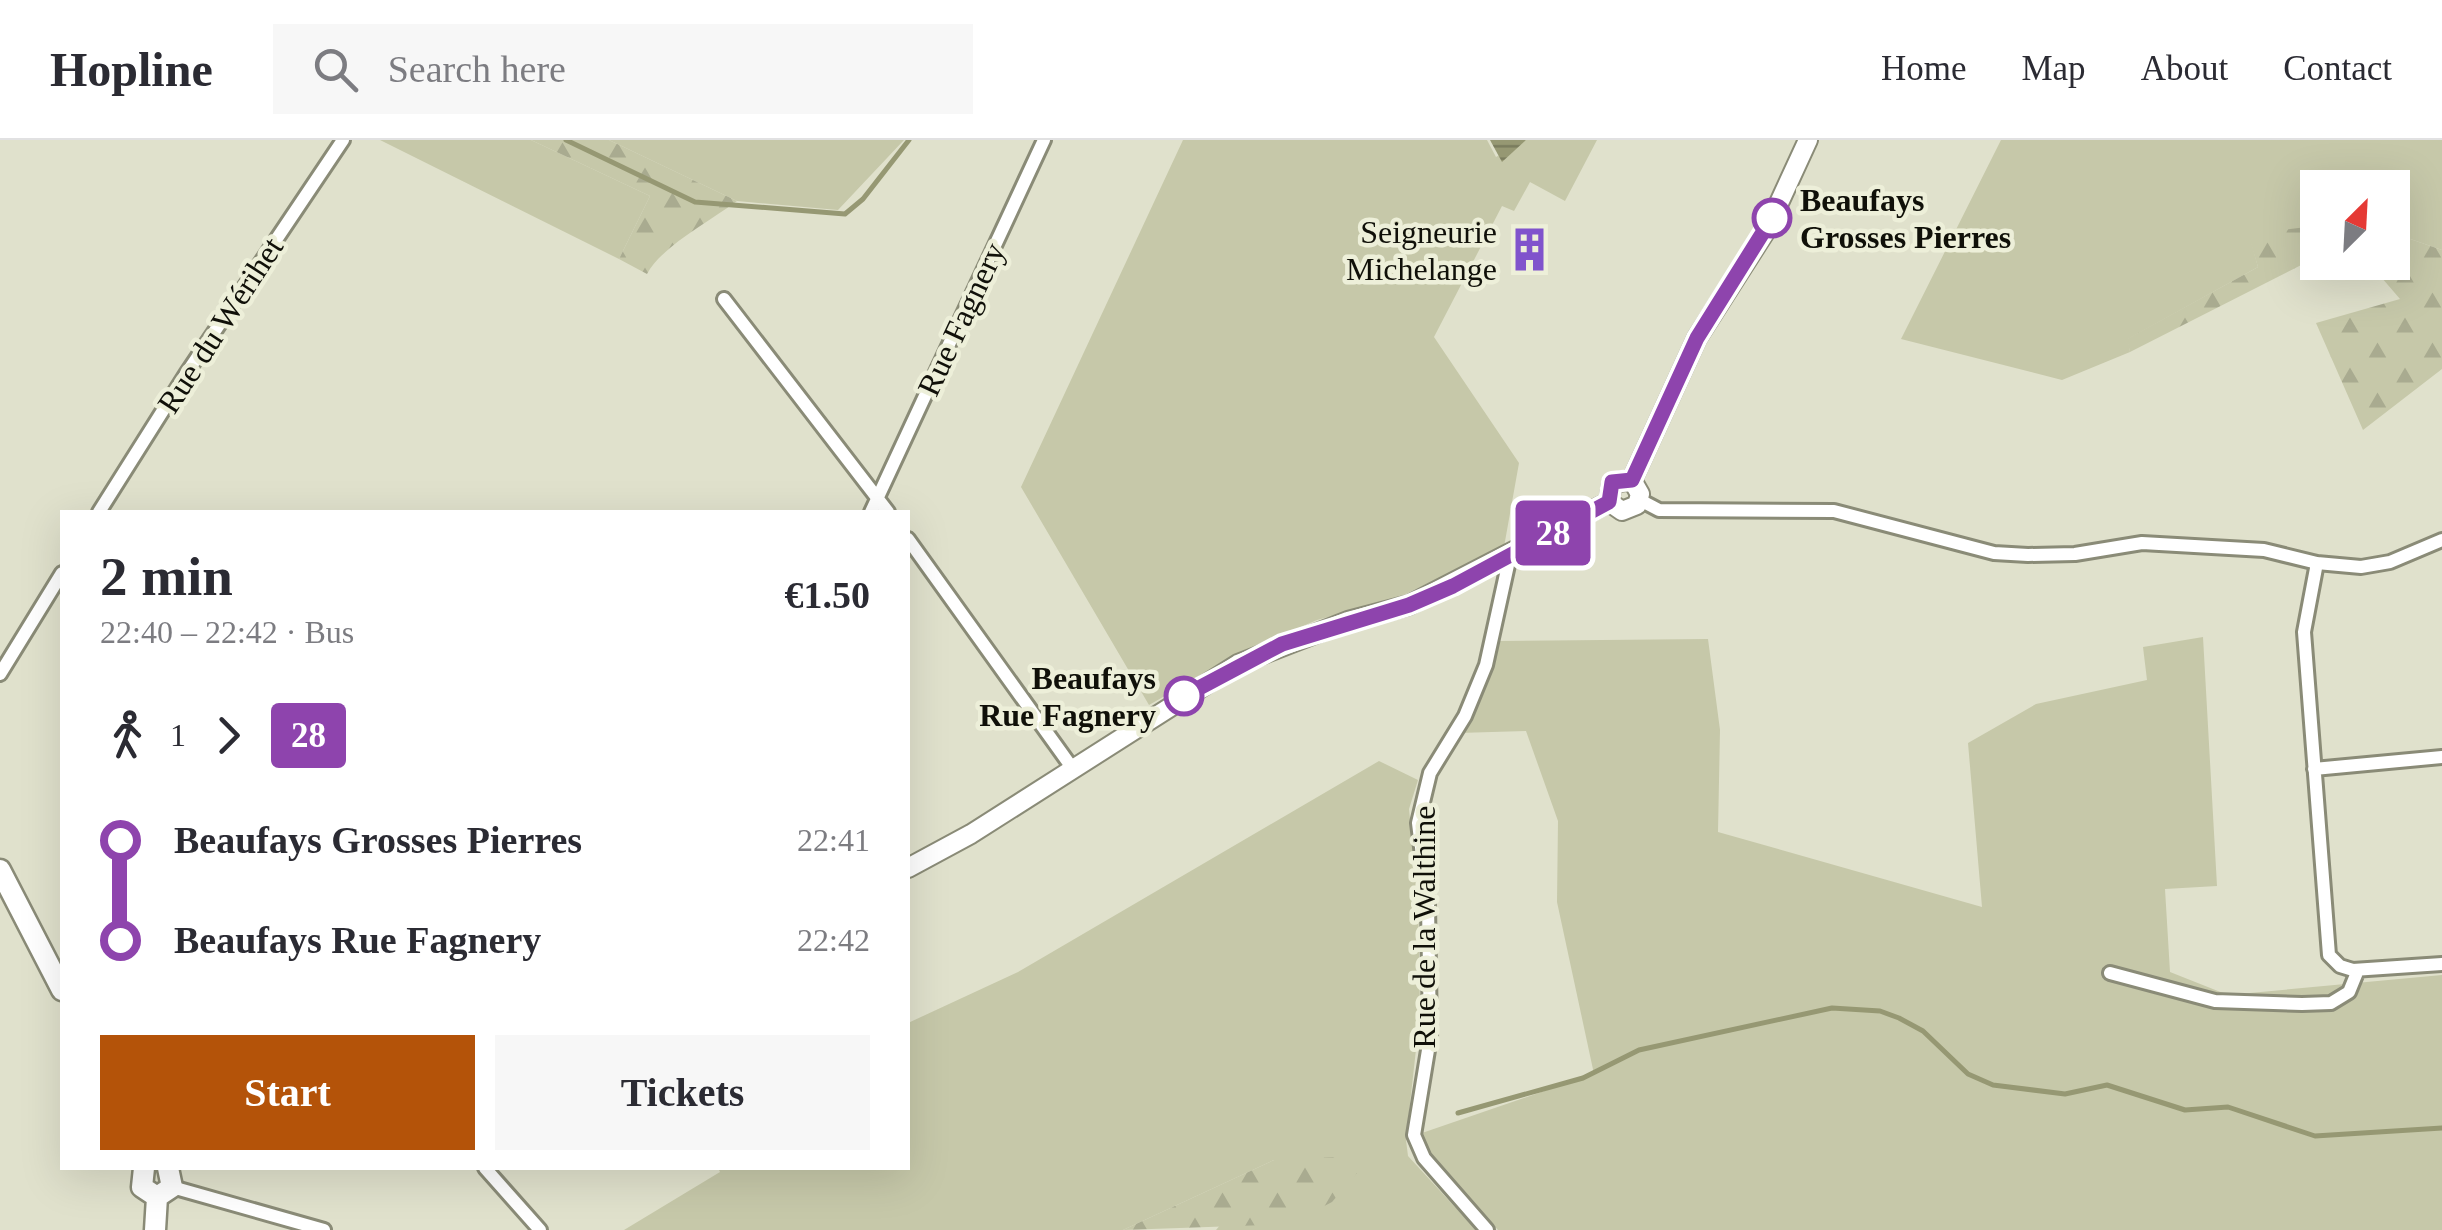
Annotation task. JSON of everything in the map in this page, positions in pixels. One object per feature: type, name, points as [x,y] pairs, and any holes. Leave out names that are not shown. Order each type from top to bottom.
[{"type":"main road","points":[[0,870],[60,986]]},
{"type":"main road","points":[[145,1170],[142,1187],[170,1178]]},
{"type":"main road","points":[[155,1230],[170,1178]]},
{"type":"street","name":"Rue du Wérihet","points":[[101,510],[186,374],[343,140]]},
{"type":"street","name":"Rue Fagnery","points":[[871,510],[1044,140]]},
{"type":"street","points":[[1632,480],[1697,338],[1767,228],[1808,140]]},
{"type":"street","points":[[724,299],[887,510]]},
{"type":"street","points":[[1609,502],[1622,511],[1633,508],[1640,500],[1639,488],[1632,480]]},
{"type":"street","points":[[1609,502],[1612,482],[1632,480]]},
{"type":"street","points":[[1640,500],[1659,510],[1849,513],[1994,553],[2076,554],[2142,543],[2264,550],[2317,563],[2360,567],[2380,564],[2442,540]]},
{"type":"street","points":[[910,867],[971,834],[1238,664],[1348,621],[1409,605],[1609,502]]},
{"type":"street","points":[[910,542],[1073,769]]},
{"type":"street","name":"Rue de la Walthine","points":[[1487,1230],[1424,1158],[1414,1135],[1430,1038],[1428,904],[1419,842],[1421,800],[1430,773],[1476,694],[1494,637],[1510,556]]},
{"type":"street","points":[[2317,563],[2304,632],[2330,955],[2340,966],[2358,970],[2442,964]]},
{"type":"street","points":[[0,674],[60,576]]},
{"type":"street","points":[[2314,769],[2442,757]]},
{"type":"street","points":[[2110,973],[2215,1000],[2302,1004],[2331,1002],[2349,992],[2358,970]]},
{"type":"street","points":[[487,1170],[540,1230]]},
{"type":"street","points":[[170,1178],[324,1230]]},
{"type":"green space","points":[[380,140],[531,140],[650,196],[619,259]]},
{"type":"green space","points":[[531,140],[609,140],[737,201],[675,244],[647,274],[619,259],[650,196]]},
{"type":"green space","points":[[609,140],[904,140],[838,210],[737,201]]},
{"type":"green space","points":[[1183,140],[1487,140],[1496,157],[1526,140],[1597,140],[1565,201],[1530,182],[1514,211],[1502,206],[1434,337],[1519,463],[1504,547],[1397,598],[1317,620],[1240,653],[1149,705],[1021,487]]},
{"type":"green space","points":[[2001,140],[2442,140],[2442,250],[2410,239],[2410,170],[2300,170],[2300,237],[2249,234],[2258,267],[2128,339],[2130,352],[2062,380],[1901,339]]},
{"type":"green space","points":[[2300,228],[2300,266],[2130,352],[2127,339],[2258,267],[2248,234]]},
{"type":"green space","points":[[2410,239],[2442,250],[2442,369],[2363,430],[2316,323],[2400,299],[2384,280],[2410,280]]},
{"type":"green space","points":[[2203,637],[2217,886],[2165,889],[2170,972],[2228,995],[2442,975],[2442,1230],[1498,1230],[1428,1155],[1422,1133],[1594,1074],[1557,902],[1558,821],[1526,731],[1458,733],[1500,641],[1708,639],[1720,730],[1718,832],[1982,907],[1968,743],[2036,704],[2147,680],[2143,647]]},
{"type":"green space","points":[[1379,761],[1418,780],[1409,809],[1418,899],[1420,1013],[1406,1140],[1408,1156],[1476,1230],[1216,1230],[1221,1224],[1290,1224],[1274,1160],[1123,1230],[624,1230],[719,1170],[910,1170],[910,1022],[1018,972]]},
{"type":"green space","points":[[1333,1157],[1357,1173],[1332,1202],[1290,1224],[1123,1230],[1274,1160]]},
{"type":"shaded area","points":[[1490,140],[1526,140],[1502,162]]},
{"type":"waterway","points":[[566,140],[695,202],[845,214],[863,199],[909,140]]},
{"type":"waterway","points":[[1458,1113],[1583,1078],[1639,1050],[1832,1008],[1880,1011],[1899,1018],[1923,1031],[1968,1074],[1993,1085],[2065,1094],[2107,1085],[2185,1110],[2228,1107],[2315,1136],[2442,1128]]},
{"type":"bus line","name":"28","points":[[1184,696],[1282,644],[1409,605],[1453,586],[1609,502],[1607,492],[1612,482],[1621,478],[1632,480],[1697,338],[1772,218]]},
{"type":"place","name":"Beaufays Grosses Pierres","points":[[1772,218]]},
{"type":"place","name":"Seigneurie Michelange","points":[[1530,250]]},
{"type":"place","name":"Beaufays Rue Fagnery","points":[[1184,696]]}]
